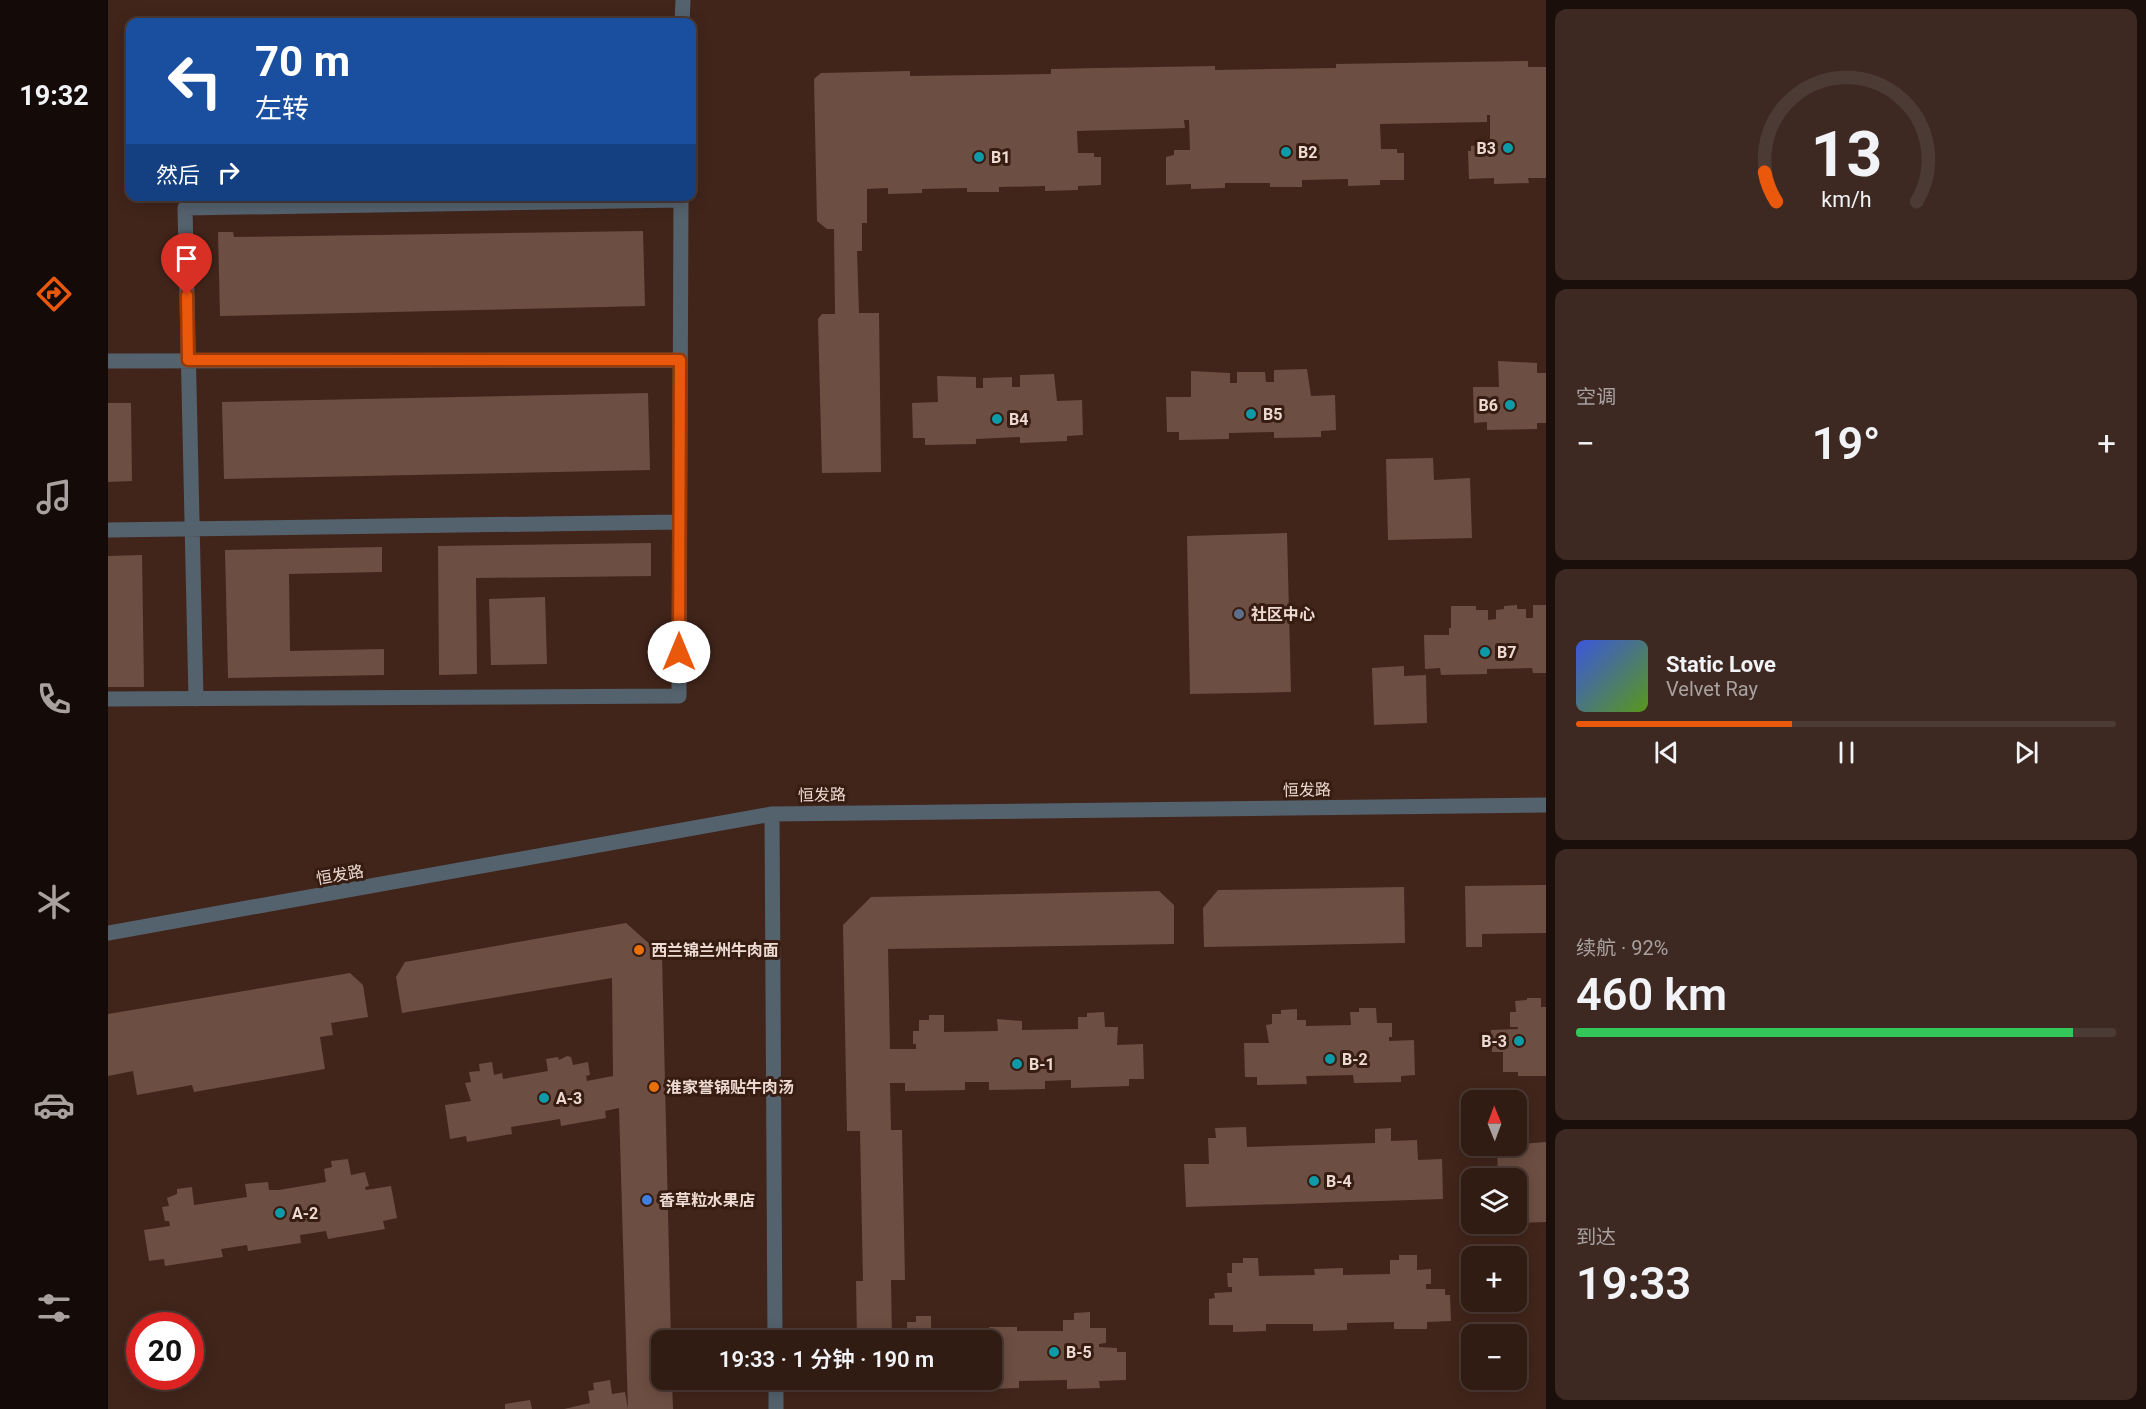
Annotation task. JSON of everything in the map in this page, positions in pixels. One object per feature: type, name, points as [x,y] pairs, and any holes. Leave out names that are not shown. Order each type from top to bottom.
[{"type":"street","points":[[682,0],[682,18]]},
{"type":"street","points":[[196,699],[185,208],[532,201]]},
{"type":"street","points":[[108,699],[679,696],[681,201]]},
{"type":"street","points":[[108,361],[680,360]]},
{"type":"street","points":[[108,530],[680,522]]},
{"type":"street","name":"恒发路","points":[[108,933],[772,814],[1546,805]]},
{"type":"street","points":[[772,814],[775,1330]]},
{"type":"street","points":[[776,1390],[776,1409]]},
{"type":"building","points":[[1528,61],[1528,67],[1546,67],[1546,178],[1528,178],[1529,183],[1494,184],[1494,178],[1469,179],[1468,151],[1471,151],[1471,146],[1493,143],[1493,139],[1490,139],[1490,115],[1487,115],[1487,122],[1380,124],[1381,149],[1397,149],[1397,153],[1404,153],[1404,180],[1380,180],[1380,185],[1348,186],[1348,179],[1302,180],[1302,187],[1270,187],[1270,183],[1225,183],[1225,188],[1191,189],[1191,184],[1166,185],[1166,157],[1174,155],[1174,150],[1190,150],[1189,120],[1184,120],[1185,128],[1077,131],[1078,153],[1094,153],[1094,157],[1101,157],[1101,185],[1078,186],[1078,190],[1045,191],[1045,186],[999,187],[999,192],[967,192],[967,188],[922,189],[922,193],[888,194],[888,188],[867,189],[867,223],[862,223],[862,251],[857,251],[859,313],[879,313],[881,472],[822,473],[818,319],[822,314],[835,314],[834,229],[827,229],[817,221],[814,79],[821,73],[910,71],[910,76],[1051,74],[1051,69],[1215,66],[1215,70],[1336,68],[1336,64]]},
{"type":"building","points":[[643,231],[645,306],[220,316],[218,232],[233,232],[234,237]]},
{"type":"building","name":"B6","points":[[1498,361],[1537,363],[1537,373],[1546,373],[1546,423],[1537,423],[1537,429],[1487,430],[1487,422],[1474,423],[1473,387],[1499,387]]},
{"type":"building","name":"B5","points":[[1307,369],[1311,396],[1335,395],[1336,430],[1321,431],[1321,437],[1274,438],[1274,432],[1229,433],[1229,439],[1179,440],[1179,432],[1167,432],[1166,397],[1191,397],[1191,371],[1230,373],[1230,383],[1237,383],[1237,372],[1265,372],[1266,382],[1274,382],[1274,370]]},
{"type":"building","name":"B4","points":[[1054,374],[1057,401],[1082,400],[1083,435],[1067,436],[1067,441],[1020,443],[1020,437],[976,439],[976,444],[925,445],[925,438],[913,438],[912,403],[938,402],[937,376],[976,377],[976,388],[983,388],[983,378],[1012,377],[1012,387],[1020,387],[1020,375]]},
{"type":"building","points":[[648,393],[650,470],[224,479],[222,402]]},
{"type":"building","points":[[108,403],[131,403],[132,481],[108,482]]},
{"type":"building","points":[[1433,458],[1434,480],[1470,478],[1472,538],[1388,540],[1386,459]]},
{"type":"building","name":"社区中心","points":[[1287,533],[1291,692],[1190,694],[1187,536]]},
{"type":"building","points":[[651,543],[651,576],[476,578],[477,674],[439,675],[438,546]]},
{"type":"building","points":[[382,547],[382,572],[289,574],[290,651],[384,649],[384,675],[228,678],[225,550]]},
{"type":"building","points":[[142,555],[144,687],[108,687],[108,556]]},
{"type":"building","points":[[545,597],[547,664],[491,665],[489,599]]},
{"type":"building","name":"B7","points":[[1517,605],[1517,609],[1526,609],[1526,618],[1533,618],[1533,605],[1546,605],[1546,673],[1533,673],[1532,668],[1487,669],[1487,674],[1441,675],[1440,668],[1425,669],[1424,635],[1449,635],[1451,606],[1476,606],[1476,610],[1488,610],[1488,620],[1496,619],[1496,610],[1504,609],[1504,606]]},
{"type":"building","points":[[1404,666],[1404,676],[1426,675],[1427,723],[1374,725],[1372,668]]},
{"type":"building","points":[[1546,885],[1546,933],[1482,934],[1482,947],[1466,947],[1465,886]]},
{"type":"building","points":[[1404,887],[1405,943],[1204,947],[1203,908],[1218,890]]},
{"type":"building","points":[[1159,891],[1174,905],[1174,944],[888,949],[890,1049],[916,1049],[916,1044],[913,1044],[913,1031],[919,1031],[919,1020],[929,1020],[929,1015],[944,1015],[944,1032],[998,1031],[997,1019],[1022,1021],[1022,1030],[1078,1029],[1078,1017],[1087,1017],[1087,1013],[1104,1012],[1105,1027],[1118,1027],[1117,1045],[1143,1044],[1144,1079],[1129,1079],[1129,1086],[1071,1088],[1071,1080],[1045,1081],[1045,1089],[989,1090],[989,1082],[965,1082],[965,1090],[905,1091],[905,1083],[890,1083],[891,1130],[902,1130],[905,1280],[891,1280],[892,1330],[857,1330],[856,1281],[863,1281],[860,1131],[847,1131],[843,925],[871,897]]},
{"type":"building","points":[[626,923],[662,955],[671,1330],[651,1330],[651,1390],[672,1390],[673,1409],[628,1409],[619,1108],[605,1111],[606,1118],[561,1126],[560,1119],[511,1127],[512,1134],[467,1142],[466,1136],[450,1139],[445,1105],[471,1101],[465,1083],[471,1082],[469,1072],[480,1071],[479,1064],[492,1062],[494,1075],[502,1073],[503,1079],[548,1071],[546,1059],[558,1057],[559,1060],[567,1056],[571,1057],[573,1065],[588,1062],[590,1075],[586,1076],[587,1081],[613,1076],[612,978],[402,1013],[396,977],[405,962]]},
{"type":"building","points":[[350,973],[363,985],[368,1017],[331,1023],[333,1035],[320,1037],[325,1069],[194,1092],[192,1085],[137,1095],[133,1071],[108,1076],[108,1014]]},
{"type":"building","name":"B-3","points":[[1527,998],[1541,998],[1541,1007],[1546,1007],[1546,1076],[1518,1076],[1518,1072],[1503,1072],[1503,1052],[1492,1052],[1491,1030],[1518,1029],[1518,1027],[1510,1027],[1510,1012],[1516,1012],[1515,1001],[1527,1000]]},
{"type":"building","name":"B-2","points":[[1359,1008],[1376,1008],[1377,1023],[1392,1023],[1392,1037],[1389,1037],[1389,1041],[1414,1040],[1415,1075],[1401,1076],[1401,1082],[1354,1083],[1353,1075],[1306,1076],[1307,1084],[1257,1085],[1257,1077],[1245,1077],[1244,1043],[1269,1043],[1266,1025],[1272,1024],[1272,1014],[1281,1014],[1281,1010],[1297,1009],[1297,1020],[1306,1020],[1306,1026],[1351,1025],[1350,1012],[1359,1012]]},
{"type":"building","name":"B-4","points":[[1246,1127],[1247,1147],[1375,1143],[1375,1129],[1391,1128],[1391,1141],[1417,1140],[1418,1160],[1442,1159],[1443,1199],[1186,1207],[1184,1164],[1209,1164],[1208,1138],[1216,1138],[1215,1128]]},
{"type":"building","points":[[1546,1142],[1546,1222],[1527,1223],[1527,1168],[1498,1168],[1497,1156],[1527,1156],[1527,1144]]},
{"type":"building","name":"A-2","points":[[348,1159],[351,1175],[365,1172],[369,1186],[365,1187],[366,1190],[391,1186],[397,1218],[383,1221],[385,1229],[328,1239],[326,1231],[300,1235],[301,1243],[248,1251],[247,1245],[221,1249],[223,1257],[165,1266],[164,1259],[149,1261],[144,1230],[170,1226],[169,1221],[165,1221],[162,1207],[169,1206],[167,1198],[177,1194],[177,1189],[192,1187],[194,1205],[247,1197],[245,1184],[268,1182],[269,1190],[279,1190],[326,1182],[324,1169],[332,1167],[331,1161]]},
{"type":"building","points":[[1399,1255],[1417,1255],[1417,1270],[1431,1269],[1431,1284],[1426,1284],[1426,1289],[1445,1289],[1445,1295],[1450,1295],[1451,1321],[1427,1322],[1427,1329],[1394,1329],[1394,1322],[1347,1323],[1347,1330],[1313,1331],[1313,1324],[1266,1324],[1266,1331],[1233,1332],[1233,1325],[1209,1325],[1209,1299],[1215,1298],[1214,1293],[1232,1292],[1232,1287],[1228,1287],[1227,1273],[1232,1273],[1232,1263],[1243,1263],[1243,1258],[1258,1258],[1259,1276],[1315,1275],[1314,1269],[1343,1268],[1343,1275],[1390,1274],[1390,1260],[1399,1260]]},
{"type":"building","name":"B-5","points":[[1090,1312],[1090,1328],[1106,1328],[1106,1343],[1099,1344],[1099,1347],[1117,1348],[1117,1352],[1126,1352],[1126,1380],[1099,1381],[1100,1388],[1067,1389],[1067,1380],[1019,1381],[1019,1388],[1002,1389],[1002,1330],[990,1330],[989,1327],[1017,1327],[1017,1331],[1063,1331],[1063,1320],[1074,1320],[1074,1313]]},
{"type":"building","name":"B-5","points":[[916,1316],[931,1316],[931,1330],[907,1330],[907,1322],[916,1322]]},
{"type":"building","points":[[610,1380],[612,1394],[625,1392],[628,1409],[564,1409],[590,1403],[588,1391],[594,1390],[593,1383]]},
{"type":"building","points":[[908,1390],[941,1390],[941,1391]]},
{"type":"building","points":[[530,1400],[532,1409],[505,1409],[505,1404]]},
{"type":"place","name":"B3","points":[[1508,148]]},
{"type":"place","name":"B2","points":[[1286,152]]},
{"type":"place","name":"B1","points":[[979,157]]},
{"type":"place","name":"B6","points":[[1510,405]]},
{"type":"place","name":"B5","points":[[1251,414]]},
{"type":"place","name":"B4","points":[[997,419]]},
{"type":"place","name":"社区中心","points":[[1239,614]]},
{"type":"place","name":"B7","points":[[1485,652]]},
{"type":"place","name":"西兰锦兰州牛肉面","points":[[639,950]]},
{"type":"place","name":"B-3","points":[[1519,1041]]},
{"type":"place","name":"B-2","points":[[1330,1059]]},
{"type":"place","name":"B-1","points":[[1017,1064]]},
{"type":"place","name":"淮家誉锅贴牛肉汤","points":[[654,1087]]},
{"type":"place","name":"A-3","points":[[544,1098]]},
{"type":"place","name":"B-4","points":[[1314,1181]]},
{"type":"place","name":"香草粒水果店","points":[[647,1200]]},
{"type":"place","name":"A-2","points":[[280,1213]]},
{"type":"place","name":"B-5","points":[[1054,1352]]},
{"type":"route","points":[[187,295],[188,360],[680,360],[679,652]]}]
